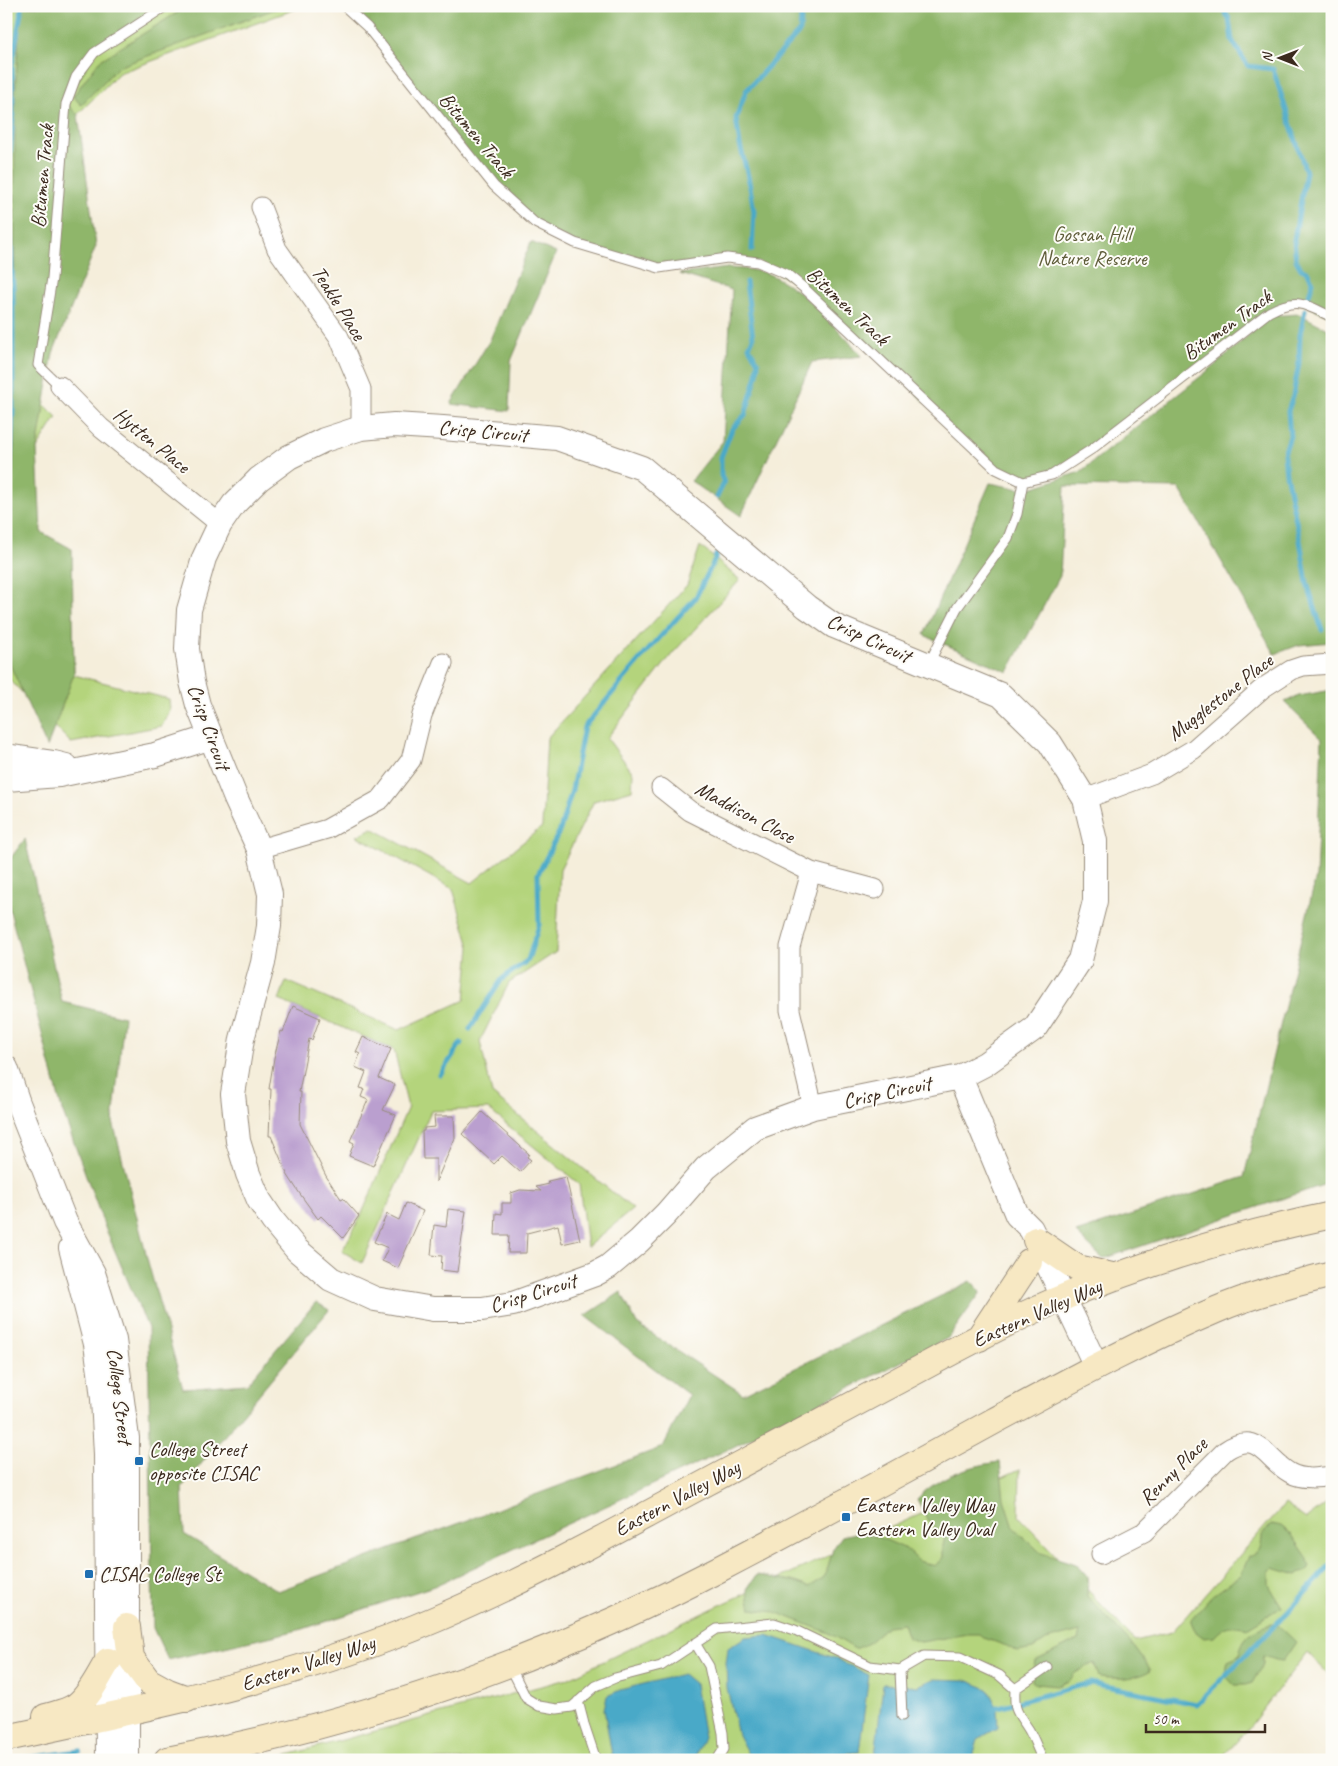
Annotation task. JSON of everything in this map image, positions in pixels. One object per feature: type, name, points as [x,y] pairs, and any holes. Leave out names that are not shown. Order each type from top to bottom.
[{"type":"main road","name":"Eastern Valley Way","points":[[6,1737],[187,1699],[303,1667],[435,1620],[537,1572],[979,1338],[1056,1301],[1213,1244],[1282,1225],[1332,1215]]},
{"type":"main road","points":[[979,1338],[1032,1251],[1077,1268],[1116,1278]]},
{"type":"main road","points":[[176,1759],[244,1745],[387,1706],[509,1664],[565,1642],[652,1603],[781,1536],[1089,1370],[1216,1310],[1256,1295],[1332,1274]]},
{"type":"main road","points":[[128,1627],[131,1658],[148,1681],[168,1692],[187,1699]]},
{"type":"main road","points":[[6,1737],[26,1722],[61,1713],[76,1706],[88,1694],[108,1661]]},
{"type":"street","name":"Teakle Place","points":[[262,207],[277,249],[339,337],[361,389],[361,428]]},
{"type":"street","name":"Hytten Place","points":[[60,386],[101,428],[220,524]]},
{"type":"street","name":"Crisp Circuit","points":[[394,425],[557,438],[642,468],[807,606],[834,626],[1001,694],[1050,743],[1085,800],[1095,842],[1095,901],[1080,960],[1034,1028],[985,1064],[960,1077],[813,1107],[755,1128],[706,1168],[666,1214],[639,1241],[608,1267],[513,1304],[472,1309],[433,1309],[375,1299],[332,1279],[297,1250],[273,1221],[259,1200],[248,1174],[238,1141],[233,1094],[242,1039],[263,963],[269,926],[270,894],[259,849],[198,705],[187,649],[189,610],[204,558],[220,524],[234,504],[259,479],[289,457],[324,440],[361,428],[394,425]]},
{"type":"street","points":[[259,849],[327,829],[380,800],[411,760],[422,715],[443,663]]},
{"type":"street","name":"Mugglestone Place","points":[[1085,800],[1152,774],[1194,749],[1263,688],[1292,670],[1303,666],[1332,664]]},
{"type":"street","points":[[6,779],[59,775],[154,755],[211,737]]},
{"type":"street","points":[[6,756],[54,763],[80,770]]},
{"type":"street","name":"Maddison Close","points":[[661,788],[690,811],[811,872],[875,888]]},
{"type":"street","points":[[811,872],[790,947],[790,1010],[813,1107]]},
{"type":"street","name":"College Street","points":[[6,1068],[65,1222],[93,1272],[114,1340],[119,1371],[128,1438],[128,1627],[118,1714],[108,1760]]},
{"type":"street","name":"Crisp Circuit","points":[[960,1077],[1017,1215],[1031,1229],[1032,1251],[1089,1370]]},
{"type":"street","name":"College Street","points":[[65,1222],[96,1344],[100,1372],[106,1454],[108,1661],[128,1760]]},
{"type":"street","name":"Renny Place","points":[[1101,1554],[1144,1532],[1225,1451],[1235,1444],[1248,1442],[1256,1444],[1289,1472],[1301,1477],[1314,1479],[1332,1476]]},
{"type":"lane","name":"Bitumen Track","points":[[60,386],[38,365],[52,278],[66,104],[76,77],[94,53],[166,6]]},
{"type":"lane","name":"Bitumen Track","points":[[344,6],[367,27],[494,186],[535,223],[575,243],[659,268],[727,258],[758,262],[788,275],[996,469],[1023,482],[1052,475],[1092,450],[1269,312],[1284,304],[1294,303],[1303,304],[1332,317]]},
{"type":"lane","points":[[928,665],[957,608],[1008,538],[1017,514],[1023,482]]},
{"type":"lane","points":[[509,1664],[526,1698],[539,1706],[557,1709],[572,1707],[596,1686],[616,1678],[661,1666],[717,1629],[774,1623],[795,1630],[870,1666],[900,1670],[924,1656],[960,1656],[999,1675],[1015,1689],[1015,1705],[1019,1718],[1028,1730],[1042,1759]]},
{"type":"lane","points":[[695,1643],[709,1666],[723,1733],[724,1749],[717,1760]]},
{"type":"lane","points":[[1015,1689],[1047,1667]]},
{"type":"lane","points":[[900,1670],[902,1716]]},
{"type":"lane","points":[[578,1701],[596,1760]]},
{"type":"green space","points":[[7,6],[304,6],[119,73],[77,115],[34,394],[57,417],[36,450],[40,532],[71,549],[74,675],[169,699],[170,710],[162,726],[71,743],[8,678]]},
{"type":"green space","points":[[21,6],[166,6],[94,53],[66,103],[78,115],[96,246],[53,353],[37,449],[41,532],[72,549],[74,674],[47,747],[6,656],[6,602],[14,446],[15,93]]},
{"type":"green space","points":[[188,6],[283,6],[118,67],[81,105],[73,96],[99,61]]},
{"type":"green space","name":"Gossan Hill Nature Reserve","points":[[344,6],[1332,6],[1332,317],[1303,304],[1284,304],[1052,475],[1023,482],[996,469],[805,289],[758,262],[727,258],[659,268],[575,243],[535,223],[494,186],[367,27]]},
{"type":"green space","points":[[531,242],[556,253],[511,361],[509,411],[451,404],[490,340]]},
{"type":"green space","points":[[728,268],[762,272],[790,286],[829,320],[862,356],[812,362],[741,516],[691,481],[723,441],[732,290],[680,274]]},
{"type":"green space","points":[[1299,314],[1332,331],[1332,642],[1299,645],[1275,654],[1179,488],[1065,486],[1060,576],[1008,672],[924,635],[990,483],[1025,490],[1080,472],[1215,365],[1270,316]]},
{"type":"green space","points":[[700,546],[740,580],[672,654],[607,738],[633,773],[632,790],[594,801],[560,869],[556,952],[509,983],[480,1041],[492,1094],[633,1209],[587,1247],[579,1184],[488,1109],[431,1111],[362,1263],[342,1251],[360,1218],[408,1107],[394,1050],[279,1000],[286,981],[399,1030],[465,1000],[470,947],[453,889],[357,836],[372,828],[472,883],[542,827],[547,738],[687,585]]},
{"type":"green space","points":[[1332,690],[1332,1182],[1103,1259],[1076,1233],[1244,1177],[1316,877],[1322,739],[1284,702],[1299,696]]},
{"type":"green space","points":[[25,839],[62,1002],[124,1017],[113,1122],[148,1262],[183,1389],[247,1384],[316,1302],[329,1310],[182,1487],[184,1534],[278,1591],[663,1447],[689,1395],[585,1316],[621,1292],[637,1324],[743,1394],[971,1281],[981,1292],[948,1338],[731,1448],[434,1586],[303,1629],[168,1660],[153,1628],[148,1328],[106,1230],[62,1110],[6,896],[6,864]]},
{"type":"green space","points":[[1000,1462],[1004,1499],[1013,1527],[1041,1553],[1076,1564],[1088,1578],[1087,1596],[1135,1648],[1151,1670],[1132,1677],[1099,1677],[1094,1663],[1075,1673],[1070,1680],[1057,1686],[1036,1684],[1032,1681],[1035,1661],[1078,1640],[1080,1631],[1046,1640],[1033,1649],[1017,1652],[979,1634],[967,1634],[921,1642],[908,1638],[903,1624],[887,1626],[867,1644],[855,1649],[829,1633],[775,1612],[751,1609],[747,1589],[757,1575],[793,1581],[809,1587],[822,1579],[827,1570],[833,1549],[842,1536],[861,1532],[886,1540],[906,1549],[919,1561],[935,1566],[943,1557],[945,1537],[928,1521],[917,1499],[935,1484],[955,1473],[977,1466]]},
{"type":"green space","points":[[1020,1469],[1019,1516],[1135,1641],[1172,1632],[1285,1504],[1306,1519],[1332,1499],[1332,1678],[1307,1652],[1244,1734],[1219,1760],[269,1760],[567,1679],[705,1612]]},
{"type":"green space","points":[[1272,1524],[1281,1526],[1292,1535],[1307,1557],[1310,1566],[1307,1571],[1296,1575],[1273,1568],[1269,1571],[1269,1585],[1282,1607],[1247,1628],[1229,1626],[1214,1637],[1204,1638],[1196,1632],[1191,1620],[1212,1596],[1241,1575],[1249,1556],[1258,1550],[1261,1545],[1262,1535]]},
{"type":"green space","points":[[1272,1624],[1279,1626],[1296,1642],[1283,1661],[1263,1656],[1263,1664],[1252,1683],[1234,1685],[1225,1675],[1228,1661],[1239,1656],[1242,1644],[1250,1634]]},
{"type":"water","points":[[767,1635],[835,1658],[869,1675],[859,1752],[751,1760],[738,1735],[727,1688],[726,1663],[728,1648],[745,1637]]},
{"type":"water","points":[[683,1674],[695,1684],[704,1738],[695,1757],[676,1760],[619,1760],[612,1755],[604,1709],[607,1696],[620,1690]]},
{"type":"water","points":[[933,1679],[966,1680],[988,1689],[997,1707],[998,1728],[978,1739],[974,1753],[975,1760],[882,1760],[875,1756],[883,1684],[918,1686]]},
{"type":"building","points":[[293,1006],[320,1018],[312,1040],[309,1039],[299,1092],[301,1092],[300,1124],[326,1176],[341,1199],[343,1198],[359,1216],[343,1238],[321,1216],[318,1219],[287,1174],[271,1136],[269,1136],[271,1089],[269,1089],[274,1058],[281,1031],[283,1032]]},
{"type":"building","points":[[363,1037],[391,1049],[379,1078],[395,1085],[383,1110],[396,1115],[373,1166],[349,1156],[354,1143],[350,1141],[368,1100],[361,1097],[364,1089],[360,1088],[366,1072],[355,1067],[360,1054],[356,1052]]},
{"type":"building","points":[[482,1112],[529,1154],[527,1157],[531,1160],[520,1172],[502,1156],[494,1164],[462,1134]]},
{"type":"building","points":[[434,1116],[454,1116],[455,1138],[436,1182],[436,1159],[423,1159],[422,1131],[424,1131],[424,1128],[435,1127]]},
{"type":"building","points":[[566,1177],[580,1240],[562,1244],[558,1225],[527,1233],[526,1253],[508,1253],[509,1235],[495,1235],[496,1213],[502,1214],[502,1203],[511,1203],[511,1193],[520,1190],[541,1191],[536,1187],[549,1184],[548,1181]]},
{"type":"building","points":[[406,1203],[423,1211],[398,1268],[382,1261],[388,1248],[374,1242],[387,1214],[399,1220]]},
{"type":"building","points":[[448,1209],[466,1211],[457,1272],[441,1270],[442,1256],[431,1255],[434,1225],[446,1227]]},
{"type":"waterway","points":[[6,553],[13,410],[13,290],[8,181],[13,116],[12,65],[22,6]]},
{"type":"waterway","points":[[752,250],[754,211],[736,118],[746,91],[800,31],[802,6]]},
{"type":"waterway","points":[[1222,6],[1229,19],[1232,40],[1248,66],[1273,69],[1306,172],[1294,240],[1296,260],[1301,269],[1307,271],[1313,282],[1308,298]]},
{"type":"waterway","points":[[717,497],[724,483],[721,475],[721,457],[732,429],[745,415],[757,375],[758,362],[749,347],[753,338],[746,282]]},
{"type":"waterway","points":[[1305,310],[1300,335],[1299,363],[1293,396],[1288,411],[1290,436],[1284,454],[1286,474],[1307,583],[1322,630]]},
{"type":"waterway","points":[[470,1029],[502,979],[528,960],[539,925],[538,874],[560,830],[572,790],[584,727],[696,597],[716,555]]},
{"type":"waterway","points":[[440,1075],[461,1043]]},
{"type":"waterway","points":[[991,1709],[1090,1683],[1197,1704],[1287,1613],[1332,1563]]},
{"type":"waterway","points":[[13,1760],[80,1751]]},
{"type":"place","name":"College Street opposite CISAC","points":[[139,1461]]},
{"type":"place","name":"Eastern Valley Way Eastern Valley Oval","points":[[846,1517]]},
{"type":"place","name":"CISAC College St","points":[[89,1574]]}]
